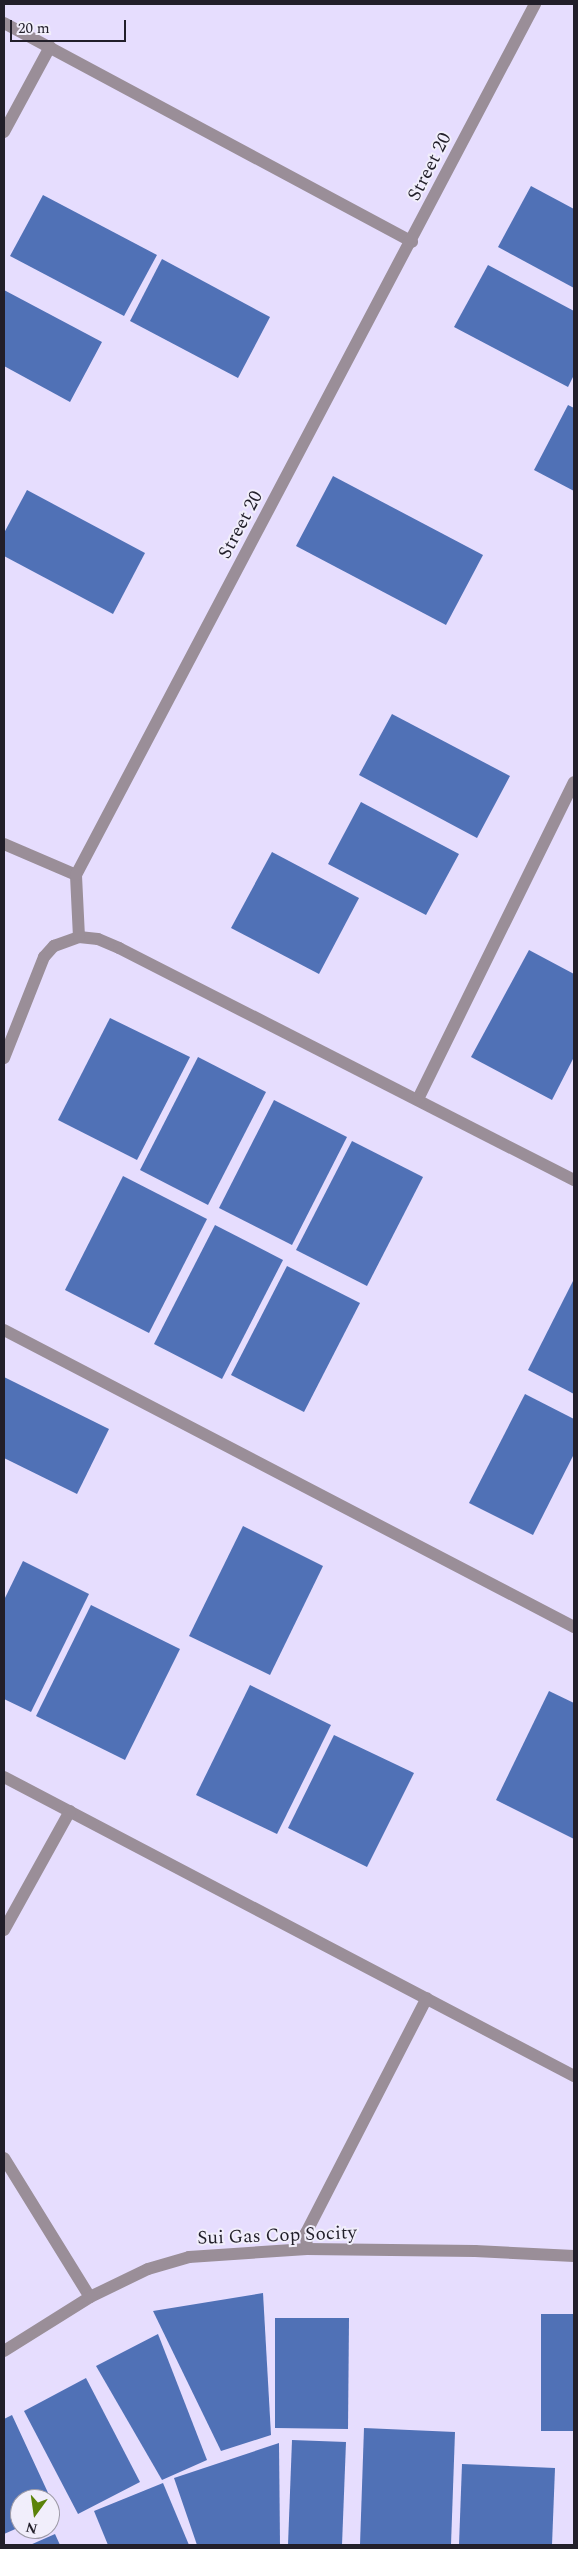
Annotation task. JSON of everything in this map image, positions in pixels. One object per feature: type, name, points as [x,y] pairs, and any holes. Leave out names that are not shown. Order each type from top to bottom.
[{"type":"street","name":"Street 20","points":[[76,875],[412,242],[535,4]]},
{"type":"street","points":[[4,23],[412,242]]},
{"type":"street","points":[[4,132],[50,47]]},
{"type":"street","points":[[418,1099],[574,782]]},
{"type":"street","points":[[4,844],[76,875],[79,936]]},
{"type":"street","points":[[4,1058],[44,956],[54,946],[79,936],[98,940],[119,948],[574,1180]]},
{"type":"street","points":[[4,1330],[574,1627]]},
{"type":"street","points":[[4,1777],[574,2076]]},
{"type":"street","points":[[4,1930],[70,1811]]},
{"type":"street","points":[[307,2249],[306,2233],[427,1998]]},
{"type":"street","points":[[4,2158],[90,2297]]},
{"type":"street","name":"Sui Gas Cop Socity","points":[[4,2351],[90,2297],[148,2269],[190,2257],[307,2249],[475,2251],[574,2256]]},
{"type":"building","points":[[531,186],[574,209],[574,288],[498,247]]},
{"type":"building","points":[[43,195],[157,255],[124,316],[10,256]]},
{"type":"building","points":[[162,259],[270,317],[238,378],[130,321]]},
{"type":"building","points":[[488,265],[574,311],[574,375],[568,387],[454,327]]},
{"type":"building","points":[[4,290],[102,342],[70,402],[4,366]]},
{"type":"building","points":[[568,405],[574,408],[574,491],[534,470]]},
{"type":"building","points":[[333,476],[483,555],[446,625],[296,546]]},
{"type":"building","points":[[27,490],[145,553],[113,614],[4,556],[4,533]]},
{"type":"building","points":[[392,714],[510,776],[477,838],[359,775]]},
{"type":"building","points":[[361,802],[459,854],[426,915],[328,864]]},
{"type":"building","points":[[272,852],[359,898],[319,974],[231,928]]},
{"type":"building","points":[[529,950],[574,974],[574,1057],[552,1100],[471,1057]]},
{"type":"building","points":[[110,1018],[190,1057],[137,1160],[58,1120]]},
{"type":"building","points":[[198,1057],[266,1092],[208,1205],[140,1170]]},
{"type":"building","points":[[274,1100],[347,1137],[292,1245],[219,1208]]},
{"type":"building","points":[[352,1141],[423,1177],[367,1286],[296,1250]]},
{"type":"building","points":[[123,1176],[207,1219],[149,1333],[65,1290]]},
{"type":"building","points":[[215,1225],[283,1260],[222,1379],[154,1344]]},
{"type":"building","points":[[287,1266],[360,1303],[304,1412],[231,1375]]},
{"type":"building","points":[[574,1279],[574,1394],[528,1370]]},
{"type":"building","points":[[4,1377],[109,1429],[77,1494],[4,1458]]},
{"type":"building","points":[[525,1394],[574,1419],[574,1454],[533,1535],[469,1503]]},
{"type":"building","points":[[243,1526],[323,1566],[270,1675],[189,1636]]},
{"type":"building","points":[[23,1561],[89,1594],[31,1712],[4,1699],[4,1600]]},
{"type":"building","points":[[91,1605],[180,1649],[125,1760],[36,1716]]},
{"type":"building","points":[[250,1685],[331,1725],[277,1834],[196,1795]]},
{"type":"building","points":[[549,1691],[574,1703],[574,1839],[496,1800]]},
{"type":"building","points":[[334,1735],[414,1773],[367,1867],[288,1828]]},
{"type":"building","points":[[263,2293],[271,2435],[221,2451],[153,2311]]},
{"type":"building","points":[[541,2314],[574,2314],[574,2431],[541,2431]]},
{"type":"building","points":[[275,2318],[349,2318],[348,2429],[275,2428]]},
{"type":"building","points":[[158,2334],[207,2460],[162,2480],[96,2366]]},
{"type":"building","points":[[86,2378],[140,2482],[78,2514],[24,2411]]},
{"type":"building","points":[[12,2415],[46,2489],[10,2489],[10,2531],[4,2534],[4,2419]]},
{"type":"building","points":[[364,2428],[455,2432],[451,2545],[360,2545]]},
{"type":"building","points":[[292,2440],[346,2442],[342,2545],[288,2545]]},
{"type":"building","points":[[279,2443],[280,2545],[197,2545],[174,2478]]},
{"type":"building","points":[[462,2464],[555,2468],[552,2545],[459,2545]]},
{"type":"building","points":[[163,2483],[189,2545],[108,2545],[94,2511]]},
{"type":"building","points":[[44,2539],[57,2539],[60,2545],[30,2545]]}]
